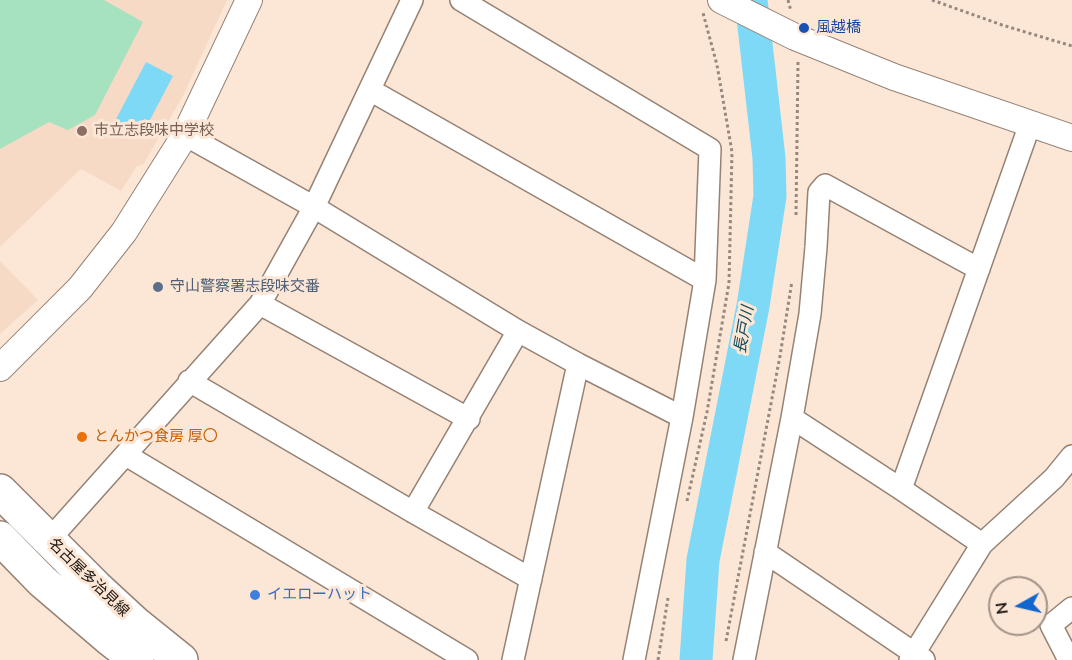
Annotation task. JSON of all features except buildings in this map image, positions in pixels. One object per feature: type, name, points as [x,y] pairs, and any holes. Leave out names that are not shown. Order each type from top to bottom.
[{"type":"main road","name":"名古屋多治見線","points":[[0,491],[120,609],[181,660]]},
{"type":"main road","name":"名古屋多治見線","points":[[0,538],[50,588],[137,660]]},
{"type":"street","points":[[0,368],[80,288],[124,232],[185,135],[249,0]]},
{"type":"street","points":[[49,540],[260,304],[314,207],[412,0]]},
{"type":"street","points":[[461,0],[710,149],[705,280],[682,417],[634,660]]},
{"type":"street","points":[[721,0],[792,36],[894,76],[1072,138]]},
{"type":"street","points":[[370,90],[705,280]]},
{"type":"street","points":[[901,489],[1030,124]]},
{"type":"street","points":[[185,135],[314,207],[518,331],[682,417]]},
{"type":"street","points":[[744,660],[792,418],[810,314],[819,192],[825,185],[980,269]]},
{"type":"street","points":[[260,304],[469,418]]},
{"type":"street","points":[[413,512],[518,331]]},
{"type":"street","points":[[513,660],[578,364]]},
{"type":"street","points":[[189,381],[531,579]]},
{"type":"street","points":[[792,418],[982,544]]},
{"type":"street","points":[[126,455],[466,660]]},
{"type":"street","points":[[765,552],[917,657],[982,544],[1054,478],[1072,456]]},
{"type":"street","points":[[1069,660],[1051,625],[1072,608]]},
{"type":"path","points":[[789,0],[798,94],[796,219]]},
{"type":"path","points":[[932,0],[1002,25],[1072,46]]},
{"type":"path","points":[[725,646],[780,356],[792,276]]},
{"type":"shaded area","name":"市立志段味中学校","points":[[0,0],[227,0],[183,96],[143,165],[137,166],[121,191],[81,169],[0,247]]},
{"type":"shaded area","points":[[0,261],[38,300],[0,334]]},
{"type":"green space","points":[[0,0],[104,0],[143,22],[95,115],[68,130],[49,122],[0,149]]},
{"type":"water","points":[[146,62],[173,76],[141,137],[114,123]]},
{"type":"waterway","name":"長戸川","points":[[696,660],[703,560],[753,306],[770,196],[769,158],[751,0]]},
{"type":"place","name":"風越橋","points":[[804,28]]},
{"type":"place","name":"市立志段味中学校","points":[[82,131]]},
{"type":"place","name":"守山警察署志段味交番","points":[[158,287]]},
{"type":"place","name":"とんかつ食房 厚〇","points":[[82,437]]},
{"type":"place","name":"イエローハット","points":[[255,595]]}]
